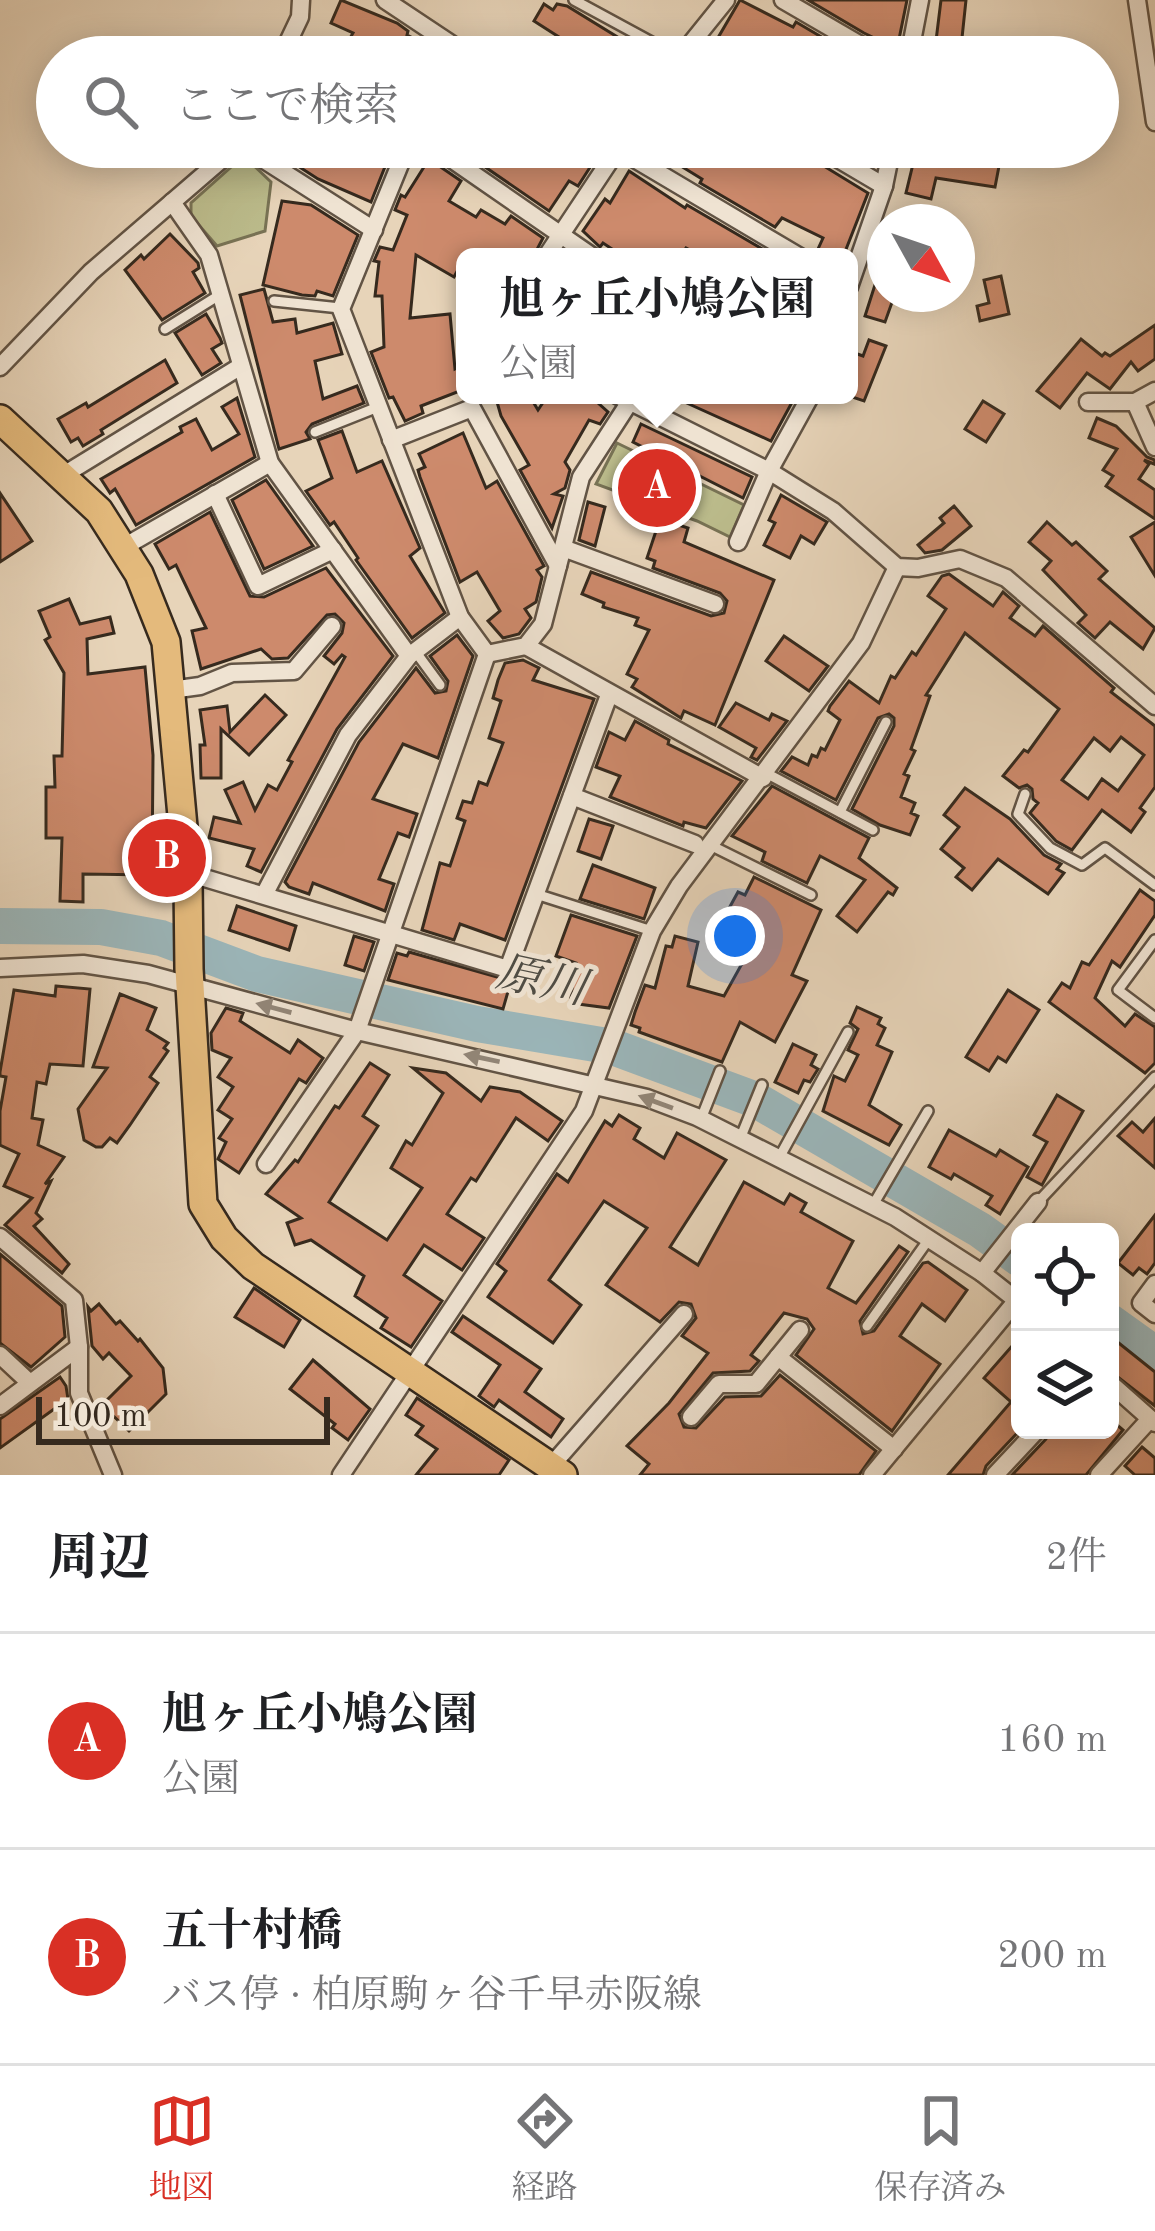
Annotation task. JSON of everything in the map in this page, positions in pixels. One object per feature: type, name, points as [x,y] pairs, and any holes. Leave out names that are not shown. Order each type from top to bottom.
[{"type":"main road","points":[[0,419],[99,511],[139,574],[166,642],[188,877],[203,1204],[224,1238],[253,1265],[557,1471]]},
{"type":"street","points":[[291,36],[301,0]]},
{"type":"street","points":[[385,0],[439,36]]},
{"type":"street","points":[[697,36],[726,0]]},
{"type":"street","points":[[783,0],[845,36]]},
{"type":"street","points":[[913,36],[920,0]]},
{"type":"street","points":[[1137,0],[1155,122]]},
{"type":"street","points":[[0,367],[92,272],[214,168]]},
{"type":"street","points":[[274,168],[374,230]]},
{"type":"street","points":[[399,168],[341,308],[460,617],[487,654]]},
{"type":"street","points":[[463,168],[578,248]]},
{"type":"street","points":[[552,248],[601,168]]},
{"type":"street","points":[[644,168],[784,248]]},
{"type":"street","points":[[854,168],[884,186]]},
{"type":"street","points":[[858,260],[888,168]]},
{"type":"street","points":[[172,202],[209,255],[270,463],[412,654]]},
{"type":"street","points":[[62,476],[242,366]]},
{"type":"street","points":[[1088,402],[1135,402],[1155,391]]},
{"type":"street","points":[[1135,402],[1155,447]]},
{"type":"street","points":[[487,654],[526,646],[543,624],[581,476],[619,404]]},
{"type":"street","points":[[632,404],[770,471],[833,511],[898,567],[960,559],[1006,578],[1155,706]]},
{"type":"street","points":[[738,542],[805,404]]},
{"type":"street","points":[[391,440],[472,408],[560,557],[715,604]]},
{"type":"street","points":[[122,548],[270,463]]},
{"type":"street","points":[[215,494],[258,586],[333,550]]},
{"type":"street","points":[[341,1475],[584,1111],[652,931],[703,845],[764,776],[861,643],[898,567]]},
{"type":"street","points":[[264,896],[348,735],[412,654],[460,617]]},
{"type":"street","points":[[171,690],[200,686],[232,673],[294,671],[332,626]]},
{"type":"street","points":[[526,646],[764,776]]},
{"type":"street","points":[[266,1164],[359,1023],[487,654]]},
{"type":"street","points":[[188,877],[508,969],[609,695]]},
{"type":"street","points":[[572,796],[703,845]]},
{"type":"street","points":[[0,968],[83,964],[190,977],[359,1023],[600,1075],[704,1111],[783,1149],[875,1200],[929,1239],[988,1266],[1011,1294]]},
{"type":"street","points":[[988,1266],[1038,1202]]},
{"type":"street","points":[[0,1237],[74,1300],[79,1393],[113,1475]]},
{"type":"street","points":[[1155,1284],[1141,1303],[1155,1314]]},
{"type":"street","points":[[872,1475],[1011,1310]]},
{"type":"street","points":[[557,1471],[684,1314]]},
{"type":"street","points":[[692,1418],[719,1384],[756,1384],[800,1330]]},
{"type":"street","points":[[0,1406],[79,1347]]},
{"type":"street","points":[[0,1355],[30,1383]]},
{"type":"street","points":[[778,1357],[894,1449]]},
{"type":"street","points":[[1099,1475],[1153,1421],[1119,1391]]},
{"type":"street","points":[[995,1475],[1029,1439]]},
{"type":"lane","points":[[574,0],[641,36]]},
{"type":"lane","points":[[165,329],[220,294]]},
{"type":"lane","points":[[274,302],[341,308]]},
{"type":"lane","points":[[315,432],[378,407]]},
{"type":"lane","points":[[412,654],[440,685]]},
{"type":"lane","points":[[840,812],[886,722]]},
{"type":"lane","points":[[764,776],[873,830]]},
{"type":"lane","points":[[1025,794],[1018,814],[1050,848],[1082,865],[1105,848],[1155,884]]},
{"type":"lane","points":[[703,845],[811,895]]},
{"type":"lane","points":[[536,894],[652,931]]},
{"type":"lane","points":[[1155,940],[1118,989],[1155,1018]]},
{"type":"lane","points":[[783,1149],[848,1032]]},
{"type":"lane","points":[[704,1111],[720,1071]]},
{"type":"lane","points":[[1038,1202],[1155,1077]]},
{"type":"lane","points":[[743,1132],[762,1085]]},
{"type":"lane","points":[[875,1200],[928,1111]]},
{"type":"lane","points":[[867,1326],[929,1239]]},
{"type":"green space","points":[[230,168],[256,168],[271,182],[265,231],[217,246],[191,216],[191,203]]},
{"type":"green space","points":[[617,443],[744,505],[730,537],[596,484]]},
{"type":"building","points":[[341,0],[397,23],[409,36],[351,36],[331,23]]},
{"type":"building","points":[[740,0],[820,36],[719,36]]},
{"type":"building","points":[[808,0],[907,0],[900,36],[864,33]]},
{"type":"building","points":[[941,0],[966,0],[962,36],[937,36]]},
{"type":"building","points":[[544,4],[553,10],[557,4],[616,36],[557,36],[534,21]]},
{"type":"building","points":[[301,168],[384,168],[371,202]]},
{"type":"building","points":[[423,168],[442,168],[461,181],[449,201],[476,217],[481,210],[505,224],[511,216],[543,238],[538,248],[456,248],[454,277],[416,255],[410,318],[450,314],[456,392],[421,406],[423,413],[405,421],[393,397],[389,398],[371,352],[384,347],[382,296],[375,296],[379,262],[374,261],[380,247],[393,250],[407,215],[395,210],[401,195],[405,197]]},
{"type":"building","points":[[487,168],[590,168],[578,186],[569,181],[549,211]]},
{"type":"building","points":[[684,168],[827,168],[868,193],[847,248],[818,248],[823,238],[782,218],[775,227],[700,183],[702,179]]},
{"type":"building","points":[[912,168],[999,168],[995,187],[936,178],[931,199],[906,193]]},
{"type":"building","points":[[629,171],[685,208],[761,248],[610,248],[603,243],[600,247],[583,231],[605,199],[610,203]]},
{"type":"building","points":[[282,201],[311,205],[358,235],[333,296],[317,291],[315,296],[302,295],[263,285]]},
{"type":"building","points":[[170,234],[198,263],[193,272],[205,293],[162,320],[125,270]]},
{"type":"building","points":[[1001,276],[1009,314],[980,321],[977,306],[989,303],[984,280]]},
{"type":"building","points":[[264,289],[273,322],[295,319],[297,333],[333,323],[342,354],[315,361],[323,399],[357,386],[364,403],[312,424],[306,432],[310,439],[279,449],[240,295]]},
{"type":"building","points":[[867,310],[889,312],[885,322],[865,316]]},
{"type":"building","points":[[206,314],[222,343],[212,349],[221,363],[202,375],[175,333]]},
{"type":"building","points":[[1155,325],[1155,359],[1138,371],[1131,362],[1110,389],[1087,373],[1060,408],[1037,391],[1081,339],[1102,356],[1110,356]]},
{"type":"building","points":[[869,340],[886,346],[864,401],[858,399],[858,354],[863,356]]},
{"type":"building","points":[[165,360],[177,383],[83,446],[78,438],[71,442],[58,419],[86,403],[88,407]]},
{"type":"building","points":[[237,398],[255,457],[136,525],[115,489],[110,493],[101,479],[196,419],[212,450],[239,434],[222,407]]},
{"type":"building","points":[[983,401],[1004,414],[986,442],[965,429]]},
{"type":"building","points":[[498,404],[534,404],[538,410],[542,404],[599,404],[608,412],[600,424],[589,420],[565,462],[570,470],[565,488],[554,494],[563,496],[552,528],[520,470],[529,465]]},
{"type":"building","points":[[689,404],[791,404],[771,441]]},
{"type":"building","points":[[1097,418],[1116,426],[1155,460],[1154,464],[1144,460],[1149,464],[1139,479],[1155,490],[1155,519],[1106,486],[1113,476],[1103,470],[1117,449],[1089,438]]},
{"type":"building","points":[[641,424],[752,477],[743,498],[633,442]]},
{"type":"building","points":[[342,431],[357,472],[382,461],[420,548],[410,556],[445,613],[412,638],[334,522],[330,525],[306,491],[332,478],[318,440]]},
{"type":"building","points":[[463,433],[486,488],[497,481],[544,566],[537,570],[542,577],[536,602],[525,609],[531,618],[519,634],[503,638],[488,621],[500,611],[477,572],[460,582],[418,470],[425,467],[419,454]]},
{"type":"building","points":[[266,480],[313,546],[264,569],[232,500]]},
{"type":"building","points":[[0,493],[32,541],[0,562]]},
{"type":"building","points":[[781,495],[827,522],[814,544],[801,536],[790,558],[764,545]]},
{"type":"building","points":[[588,502],[605,507],[595,546],[579,540]]},
{"type":"building","points":[[954,506],[971,526],[942,550],[925,553],[918,545],[944,523],[940,518]]},
{"type":"building","points":[[210,512],[250,596],[264,597],[326,568],[393,656],[337,729],[261,872],[247,866],[254,849],[209,838],[214,817],[240,823],[225,790],[243,782],[255,810],[268,785],[277,790],[292,762],[288,760],[345,657],[334,664],[324,656],[344,623],[335,614],[327,615],[288,658],[272,659],[261,649],[201,669],[192,631],[206,628],[176,565],[169,569],[155,544]]},
{"type":"building","points":[[660,519],[688,528],[684,542],[774,580],[715,725],[684,711],[681,718],[632,687],[637,679],[627,674],[649,630],[635,625],[638,618],[603,607],[604,603],[582,594],[591,572],[711,616],[724,613],[727,601],[720,593],[653,568],[655,561],[647,558]]},
{"type":"building","points":[[1047,522],[1107,571],[1099,579],[1155,628],[1143,649],[1110,622],[1095,638],[1078,623],[1086,615],[1043,570],[1051,561],[1029,542]]},
{"type":"building","points":[[1155,522],[1155,576],[1131,537]]},
{"type":"building","points":[[949,574],[993,606],[1003,592],[1019,606],[1010,618],[1035,636],[1043,626],[1114,688],[1111,692],[1155,726],[1155,787],[1131,832],[1102,810],[1072,850],[1056,841],[1030,813],[1038,803],[1032,789],[1027,785],[1019,788],[1003,776],[1024,750],[1028,752],[1059,709],[965,633],[926,695],[930,696],[911,749],[915,751],[904,774],[909,776],[901,797],[915,803],[911,813],[918,816],[910,835],[852,809],[894,726],[889,714],[878,718],[836,800],[781,771],[792,757],[808,765],[812,755],[817,757],[821,748],[825,750],[840,720],[828,711],[849,681],[879,703],[891,676],[895,678],[912,652],[916,655],[946,609],[928,596],[942,576]],"holes":[[[1121,737],[1144,755],[1118,791],[1102,779],[1088,799],[1062,780],[1094,738],[1110,751]]]},
{"type":"building","points":[[69,599],[80,624],[110,617],[114,633],[87,639],[88,674],[145,667],[153,755],[152,875],[83,874],[83,902],[60,901],[62,838],[46,838],[46,787],[55,787],[54,756],[62,756],[64,673],[45,640],[50,637],[39,611]]},
{"type":"building","points":[[457,635],[473,656],[438,758],[403,744],[373,799],[417,814],[409,837],[398,833],[379,879],[394,884],[385,911],[313,883],[309,894],[289,887],[285,882],[359,742],[416,668],[435,693],[446,691],[448,681],[430,656]]},
{"type":"building","points":[[784,636],[828,666],[809,691],[766,661]]},
{"type":"building","points":[[523,660],[539,668],[533,680],[594,699],[505,940],[460,924],[454,940],[422,930],[440,863],[450,866],[465,821],[457,818],[463,801],[472,803],[479,782],[487,785],[503,743],[489,738],[501,701],[493,698],[498,680],[505,663]]},
{"type":"building","points":[[265,695],[286,715],[249,755],[221,729],[221,778],[201,778],[200,745],[205,745],[200,710],[227,706],[230,732]]},
{"type":"building","points":[[736,703],[769,720],[772,714],[787,721],[757,760],[751,757],[756,748],[719,727]]},
{"type":"building","points":[[635,721],[669,740],[668,744],[742,781],[706,828],[684,822],[683,826],[610,797],[620,776],[596,767],[609,732],[625,740]]},
{"type":"building","points":[[772,786],[869,838],[859,858],[897,888],[893,895],[888,892],[857,932],[837,916],[865,880],[820,856],[807,883],[762,861],[765,852],[732,836]]},
{"type":"building","points":[[965,788],[1010,819],[1044,855],[1061,864],[1057,869],[1064,873],[1048,894],[998,859],[972,890],[956,877],[964,868],[941,849],[959,827],[944,815]]},
{"type":"building","points":[[589,819],[613,826],[601,859],[578,851]]},
{"type":"building","points":[[593,865],[655,888],[644,919],[580,899]]},
{"type":"building","points":[[754,877],[821,910],[792,975],[807,981],[775,1042],[740,1022],[722,1062],[639,1032],[640,1028],[631,1025],[645,985],[655,988],[666,946],[672,947],[675,936],[698,942],[688,986],[724,996],[749,951],[716,932],[738,892],[745,895]]},
{"type":"building","points":[[1140,890],[1155,901],[1155,915],[1120,967],[1112,961],[1095,998],[1125,1026],[1135,1014],[1155,1027],[1155,1063],[1145,1073],[1049,1002],[1062,983],[1070,988],[1082,962],[1089,965]]},
{"type":"building","points":[[237,906],[296,926],[289,950],[229,930]]},
{"type":"building","points":[[571,915],[637,936],[609,1008],[570,1003],[576,963],[556,956]]},
{"type":"building","points":[[354,936],[374,942],[364,971],[345,965]]},
{"type":"building","points":[[409,952],[511,981],[503,1009],[388,980],[397,953],[407,956]]},
{"type":"building","points":[[56,986],[90,989],[83,1066],[50,1064],[46,1084],[37,1082],[32,1118],[43,1120],[38,1145],[64,1157],[45,1184],[51,1181],[36,1213],[42,1219],[34,1226],[69,1264],[62,1273],[5,1225],[32,1198],[4,1186],[19,1154],[0,1145],[6,1077],[0,1072],[14,990],[55,996]]},
{"type":"building","points":[[1008,990],[1039,1010],[1006,1062],[998,1057],[989,1071],[966,1057]]},
{"type":"building","points":[[120,994],[156,1008],[147,1030],[168,1043],[164,1048],[168,1051],[150,1077],[158,1083],[117,1143],[110,1138],[96,1147],[84,1140],[78,1109],[107,1068],[93,1067]]},
{"type":"building","points":[[857,1007],[881,1018],[878,1024],[885,1028],[877,1045],[892,1052],[869,1105],[901,1125],[889,1145],[823,1111],[834,1076],[845,1081],[858,1055],[848,1050],[858,1029],[850,1023]]},
{"type":"building","points":[[226,1008],[243,1013],[240,1021],[290,1053],[298,1040],[323,1058],[306,1083],[299,1079],[239,1173],[218,1159],[226,1142],[219,1138],[232,1119],[218,1110],[233,1087],[218,1077],[231,1058],[212,1050],[211,1033]]},
{"type":"building","points":[[793,1044],[816,1055],[811,1065],[818,1069],[810,1082],[804,1080],[798,1093],[775,1082]]},
{"type":"building","points":[[370,1063],[389,1075],[363,1116],[378,1126],[329,1202],[387,1240],[422,1188],[391,1168],[406,1141],[412,1145],[443,1093],[413,1068],[446,1073],[481,1101],[490,1087],[520,1092],[562,1121],[548,1141],[516,1118],[476,1181],[471,1178],[447,1214],[484,1238],[462,1270],[424,1245],[404,1275],[442,1301],[411,1347],[381,1328],[387,1318],[355,1296],[364,1276],[311,1240],[295,1245],[287,1223],[301,1218],[266,1194],[298,1162]]},
{"type":"building","points":[[1057,1095],[1083,1111],[1042,1185],[1027,1177],[1047,1142],[1034,1135]]},
{"type":"building","points":[[619,1115],[640,1128],[634,1139],[664,1158],[677,1133],[726,1160],[670,1247],[698,1265],[744,1182],[784,1204],[790,1194],[806,1203],[801,1212],[853,1241],[828,1288],[856,1303],[899,1246],[908,1252],[860,1321],[863,1334],[874,1331],[923,1263],[967,1290],[945,1321],[922,1304],[900,1336],[940,1364],[892,1431],[796,1355],[814,1329],[807,1319],[784,1313],[751,1355],[759,1361],[750,1371],[713,1373],[679,1414],[684,1427],[696,1428],[725,1397],[761,1396],[780,1375],[876,1451],[859,1475],[640,1475],[649,1464],[627,1446],[708,1353],[682,1336],[696,1318],[691,1304],[679,1302],[660,1322],[606,1285],[647,1228],[604,1201],[549,1280],[581,1305],[553,1343],[488,1297],[506,1271],[497,1264],[557,1174],[568,1182],[605,1121],[612,1126]]},
{"type":"building","points":[[1155,1118],[1155,1168],[1118,1136],[1132,1122],[1143,1132]]},
{"type":"building","points":[[949,1130],[996,1156],[1000,1150],[1028,1167],[1000,1214],[986,1205],[992,1196],[954,1174],[951,1179],[929,1167]]},
{"type":"building","points":[[1155,1215],[1155,1263],[1147,1274],[1139,1268],[1133,1275],[1119,1262]]},
{"type":"building","points":[[0,1254],[62,1306],[65,1337],[31,1367],[0,1343]]},
{"type":"building","points":[[254,1288],[300,1320],[284,1347],[235,1317]]},
{"type":"building","points":[[99,1304],[116,1324],[120,1321],[140,1339],[163,1368],[166,1394],[129,1431],[102,1405],[131,1376],[109,1353],[103,1359],[92,1346],[88,1307],[91,1311]]},
{"type":"building","points":[[463,1316],[541,1369],[525,1392],[563,1419],[551,1437],[499,1400],[494,1407],[479,1396],[500,1365],[452,1332]]},
{"type":"building","points":[[1119,1343],[1155,1372],[1155,1406],[1119,1378]]},
{"type":"building","points":[[1011,1347],[1011,1402],[984,1378]]},
{"type":"building","points":[[313,1360],[370,1409],[348,1440],[290,1389]]},
{"type":"building","points":[[60,1377],[68,1399],[0,1448],[0,1419]]},
{"type":"building","points":[[417,1398],[509,1460],[499,1475],[416,1475],[437,1449],[416,1435],[423,1426],[406,1415]]},
{"type":"building","points":[[1011,1402],[1012,1439],[983,1475],[948,1475]]},
{"type":"building","points":[[1046,1439],[1116,1439],[1086,1475],[1012,1475]]},
{"type":"building","points":[[1142,1447],[1155,1458],[1155,1475],[1135,1475],[1125,1466]]},
{"type":"waterway","name":"原川","points":[[0,926],[101,927],[161,938],[257,974],[477,1024],[613,1047],[756,1100],[1011,1252]]},
{"type":"waterway","name":"原川","points":[[1119,1328],[1155,1354]]},
{"type":"place","name":"旭ヶ丘小鳩公園","points":[[657,488]]},
{"type":"place","name":"五十村橋","points":[[167,858]]}]
